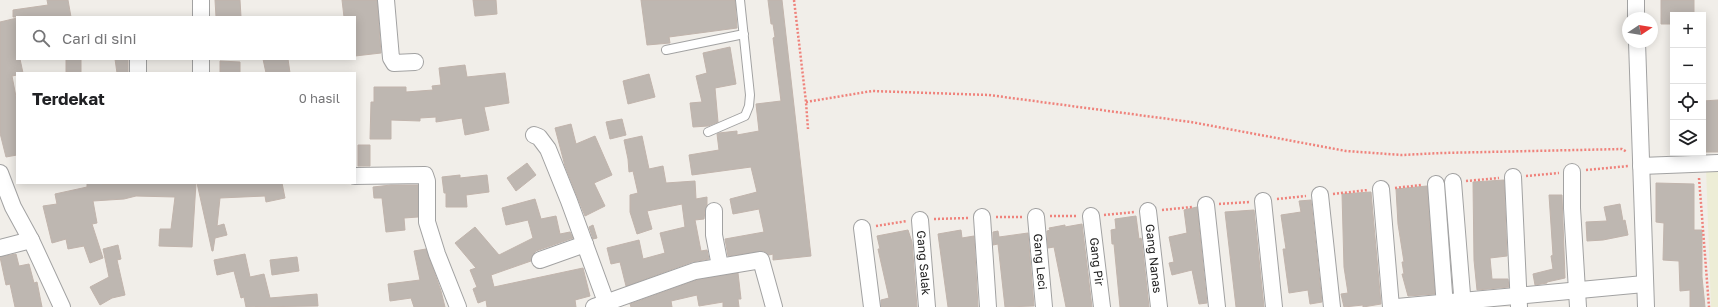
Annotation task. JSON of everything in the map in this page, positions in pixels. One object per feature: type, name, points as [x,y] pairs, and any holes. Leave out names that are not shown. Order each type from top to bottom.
[{"type":"street","points":[[201,0],[201,16]]},
{"type":"street","points":[[386,0],[391,58],[394,63],[400,64],[415,62]]},
{"type":"street","points":[[1636,0],[1636,12]]},
{"type":"street","points":[[1637,48],[1635,166],[1646,307]]},
{"type":"street","points":[[138,60],[138,72]]},
{"type":"street","points":[[201,60],[201,72]]},
{"type":"street","points":[[534,135],[539,137],[548,149],[585,244],[600,305],[695,271],[761,260],[774,307]]},
{"type":"street","points":[[1635,166],[1718,163]]},
{"type":"street","points":[[1572,172],[1572,208],[1578,307]]},
{"type":"street","points":[[356,176],[425,175],[427,181],[427,222],[437,254],[458,307]]},
{"type":"street","points":[[1512,177],[1519,301]]},
{"type":"street","points":[[7,178],[12,207],[30,240],[62,307]]},
{"type":"street","points":[[1453,182],[1462,303]]},
{"type":"street","points":[[1436,184],[1445,304]]},
{"type":"street","points":[[1381,189],[1391,307]]},
{"type":"street","points":[[1320,195],[1332,307]]},
{"type":"street","points":[[1263,201],[1274,307]]},
{"type":"street","points":[[1206,205],[1218,307]]},
{"type":"street","points":[[714,211],[714,235],[720,266]]},
{"type":"street","name":"Gang Nanas","points":[[1148,211],[1159,307]]},
{"type":"street","name":"Gang Pir","points":[[1091,216],[1102,307]]},
{"type":"street","points":[[982,217],[988,307]]},
{"type":"street","name":"Gang Leci","points":[[1036,217],[1044,307]]},
{"type":"street","name":"Gang Salak","points":[[920,220],[927,307]]},
{"type":"street","points":[[862,228],[872,307]]},
{"type":"street","points":[[0,248],[30,240]]},
{"type":"street","points":[[540,260],[585,244]]},
{"type":"street","points":[[1441,245],[1458,244]]},
{"type":"street","points":[[1397,307],[1519,301],[1578,290],[1644,284]]},
{"type":"lane","points":[[708,132],[745,116],[749,106],[750,95],[740,0]]},
{"type":"lane","points":[[666,50],[744,34]]},
{"type":"path","points":[[794,0],[808,129]]},
{"type":"path","points":[[806,102],[872,91],[988,95],[1191,122],[1346,151],[1402,155],[1622,149],[1627,152],[1635,166],[1572,172]]},
{"type":"path","points":[[1698,164],[1709,307]]},
{"type":"green space","points":[[1718,167],[1718,307],[1711,307],[1706,168]]},
{"type":"building","points":[[47,0],[68,0],[71,16],[13,17],[13,10],[48,5]]},
{"type":"building","points":[[215,0],[240,0],[241,16],[216,16]]},
{"type":"building","points":[[342,0],[377,0],[381,53],[356,56],[356,16],[344,16]]},
{"type":"building","points":[[473,0],[496,0],[497,14],[475,16]]},
{"type":"building","points":[[641,0],[735,0],[737,28],[669,37],[670,43],[647,45]]},
{"type":"building","points":[[768,0],[782,0],[811,256],[773,260],[773,254],[769,255],[764,251],[728,256],[725,239],[764,232],[759,209],[733,214],[730,199],[757,192],[751,167],[692,175],[689,155],[719,150],[717,134],[719,133],[737,131],[737,135],[759,131],[756,104],[781,101],[773,38],[775,37],[773,24],[771,24]]},
{"type":"building","points":[[1661,0],[1694,0],[1694,12],[1670,12],[1670,24],[1661,24]]},
{"type":"building","points":[[16,18],[16,60],[20,60],[23,72],[16,72],[16,75],[12,76],[16,97],[16,155],[6,157],[0,133],[0,22]]},
{"type":"building","points":[[730,47],[736,84],[715,88],[718,122],[708,126],[693,127],[690,103],[702,102],[696,76],[707,73],[703,53]]},
{"type":"building","points":[[66,60],[81,60],[81,72],[66,72]]},
{"type":"building","points":[[115,60],[128,60],[128,72],[117,72]]},
{"type":"building","points":[[263,60],[288,60],[290,72],[266,72]]},
{"type":"building","points":[[220,61],[240,62],[240,72],[220,72]]},
{"type":"building","points":[[465,65],[467,77],[505,73],[509,103],[484,107],[489,130],[465,135],[462,118],[436,122],[436,117],[420,118],[420,121],[391,120],[391,139],[370,139],[371,102],[374,102],[374,87],[406,87],[406,92],[433,90],[432,86],[441,85],[439,68]]},
{"type":"building","points":[[649,74],[655,97],[628,104],[623,81]]},
{"type":"building","points":[[1718,100],[1718,152],[1706,152],[1706,101]]},
{"type":"building","points":[[622,119],[626,135],[610,139],[606,122]]},
{"type":"building","points":[[571,124],[576,144],[595,136],[612,175],[594,183],[605,206],[585,216],[565,166],[555,128]]},
{"type":"building","points":[[642,136],[649,169],[663,166],[666,183],[695,181],[696,199],[707,197],[704,219],[695,220],[701,251],[707,250],[709,259],[692,262],[626,286],[620,262],[611,264],[607,248],[639,240],[643,259],[665,253],[660,233],[685,227],[682,204],[647,211],[652,229],[637,234],[630,212],[630,195],[638,193],[633,171],[629,172],[624,140]]},
{"type":"building","points":[[358,145],[370,145],[370,166],[358,166]]},
{"type":"building","points":[[527,163],[536,175],[516,191],[507,178]]},
{"type":"building","points":[[460,175],[460,178],[487,175],[489,192],[466,195],[467,207],[446,207],[446,193],[444,193],[442,177]]},
{"type":"building","points":[[1504,180],[1507,256],[1490,258],[1492,279],[1508,279],[1509,287],[1477,290],[1474,260],[1473,182]]},
{"type":"building","points":[[1656,183],[1694,184],[1694,230],[1702,230],[1702,277],[1705,307],[1690,307],[1690,290],[1680,291],[1679,261],[1663,260],[1664,223],[1656,222]]},
{"type":"building","points":[[87,184],[196,184],[192,247],[159,246],[160,229],[171,229],[175,197],[136,196],[124,199],[93,201],[97,223],[92,224],[103,258],[90,263],[84,246],[68,249],[66,239],[52,243],[43,206],[57,204],[55,194],[87,187]]},
{"type":"building","points":[[197,184],[282,184],[285,198],[266,202],[265,196],[220,198],[217,226],[224,224],[227,235],[215,238],[212,251]]},
{"type":"building","points":[[418,185],[418,217],[404,218],[405,230],[386,232],[382,198],[374,198],[373,187]]},
{"type":"building","points":[[1427,186],[1435,294],[1408,296],[1402,274],[1404,274],[1402,262],[1404,262],[1398,224],[1396,189]]},
{"type":"building","points":[[1371,192],[1381,304],[1363,307],[1363,305],[1344,307],[1341,294],[1348,293],[1344,267],[1342,194]]},
{"type":"building","points":[[1549,195],[1562,195],[1565,278],[1535,285],[1533,274],[1553,269],[1551,256],[1553,255]]},
{"type":"building","points":[[535,199],[541,219],[556,216],[560,234],[570,232],[573,238],[536,251],[533,254],[531,261],[491,275],[494,287],[583,268],[590,296],[575,300],[576,307],[487,307],[486,300],[478,303],[473,289],[477,287],[470,270],[476,268],[455,243],[475,227],[499,255],[533,238],[528,220],[506,225],[502,208]]},
{"type":"building","points":[[1311,200],[1322,302],[1310,304],[1308,290],[1289,293],[1283,249],[1286,249],[1281,215],[1301,212],[1299,201]]},
{"type":"building","points":[[1620,204],[1623,221],[1625,220],[1628,235],[1603,240],[1587,241],[1586,222],[1607,221],[1604,207]]},
{"type":"building","points":[[1197,207],[1207,303],[1199,304],[1192,270],[1172,275],[1169,263],[1174,262],[1169,237],[1187,233],[1184,210]]},
{"type":"building","points":[[1254,210],[1264,307],[1236,307],[1225,212]]},
{"type":"building","points":[[1136,216],[1139,239],[1141,238],[1142,243],[1149,307],[1120,307],[1114,244],[1112,244],[1111,230],[1116,229],[1115,219]]},
{"type":"building","points":[[1082,224],[1092,307],[1066,307],[1054,247],[1048,248],[1047,231],[1050,230],[1049,228]]},
{"type":"building","points":[[593,225],[597,238],[593,239],[589,227]]},
{"type":"building","points":[[908,230],[912,242],[917,307],[881,307],[881,300],[889,298],[878,249],[880,249],[877,236]]},
{"type":"building","points":[[961,230],[962,238],[974,236],[978,307],[948,307],[938,234]]},
{"type":"building","points":[[998,231],[999,237],[1028,233],[1034,306],[1005,307],[998,244],[993,245],[993,232]]},
{"type":"building","points":[[118,245],[121,259],[117,260],[125,295],[112,298],[100,305],[90,287],[109,277],[103,249]]},
{"type":"building","points":[[426,249],[445,307],[414,307],[411,298],[390,301],[388,284],[420,280],[414,251]]},
{"type":"building","points":[[16,254],[19,266],[29,264],[34,283],[37,282],[42,307],[15,307],[10,284],[6,285],[0,257]]},
{"type":"building","points":[[245,254],[250,277],[264,274],[270,298],[317,294],[318,306],[246,307],[244,297],[241,298],[234,271],[217,275],[214,260]]},
{"type":"building","points":[[297,257],[299,271],[272,275],[270,260]]},
{"type":"building","points":[[738,273],[741,299],[738,299],[739,307],[723,307],[723,302],[699,306],[697,295],[671,301],[672,307],[631,307],[630,304],[697,280]]}]
